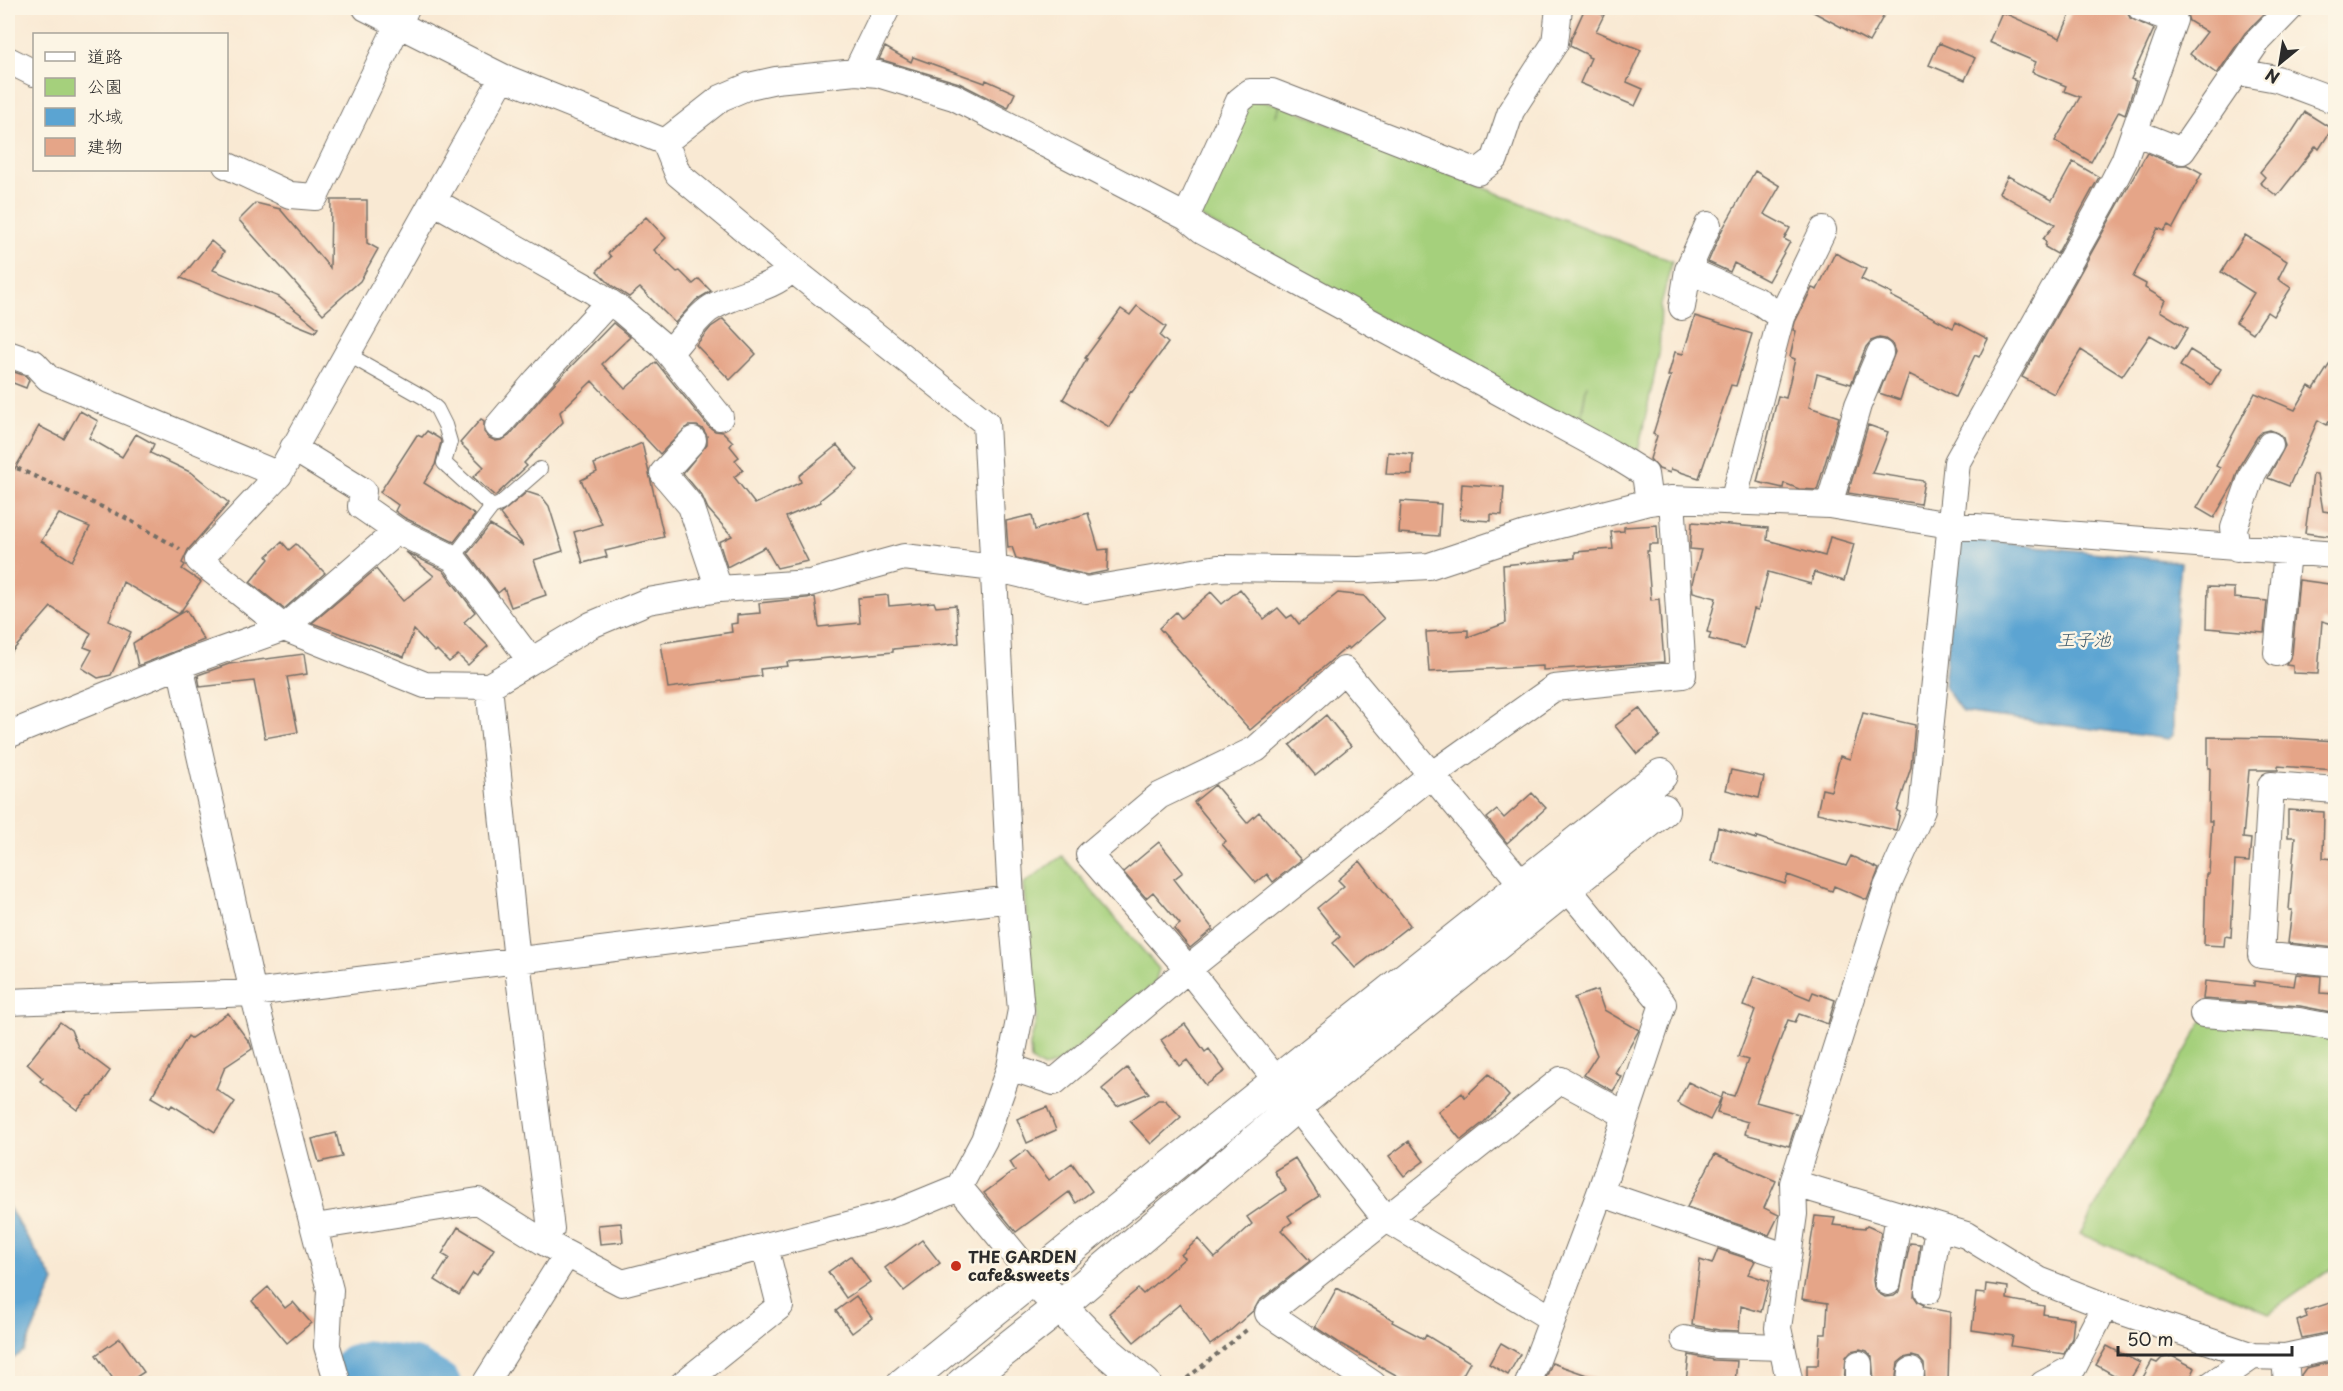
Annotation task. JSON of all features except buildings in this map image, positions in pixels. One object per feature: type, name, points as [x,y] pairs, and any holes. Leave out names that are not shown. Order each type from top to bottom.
[{"type":"street","points":[[315,1227],[478,1201],[542,1241],[622,1283],[898,1212],[959,1187],[984,1140],[1010,1067],[1022,1010],[1011,899],[986,423],[792,269],[678,174],[665,142],[503,77],[402,15],[366,8]]},
{"type":"street","points":[[856,72],[887,8]]},
{"type":"street","points":[[1186,217],[1239,101],[1250,92],[1272,92],[1478,172],[1495,159],[1511,111],[1555,43],[1559,8]]},
{"type":"street","points":[[1790,1383],[1778,1328],[1794,1214],[1793,1183],[1887,887],[1922,810],[1957,462],[2124,161],[2174,20],[2141,8]]},
{"type":"street","points":[[2134,132],[2182,151],[2257,42],[2290,8]]},
{"type":"street","points":[[228,166],[290,195],[315,197],[402,15]]},
{"type":"street","points":[[8,60],[33,72]]},
{"type":"street","points":[[665,142],[722,98],[749,86],[776,80],[856,72],[878,74],[954,97],[1186,217],[1202,230],[1611,453],[1645,474],[1660,501],[1683,675],[1554,688],[1430,776],[1188,969],[1054,1082],[1010,1067]]},
{"type":"street","points":[[2238,72],[2277,79],[2336,101]]},
{"type":"street","points":[[503,77],[279,475],[199,560],[284,628],[426,686],[489,686],[591,625],[648,601],[719,589],[810,583],[904,557],[994,568],[1086,590],[1218,568],[1359,570],[1430,566],[1525,534],[1660,501],[1829,505],[1950,525],[2336,555]]},
{"type":"street","points":[[433,201],[609,302],[630,317],[669,353],[720,417]]},
{"type":"street","points":[[1682,307],[1688,270],[1708,225]]},
{"type":"street","points":[[1733,502],[1781,317],[1823,230]]},
{"type":"street","points":[[669,353],[710,308],[764,286],[785,276],[792,269]]},
{"type":"street","points":[[1688,270],[1760,302],[1781,317]]},
{"type":"street","points":[[498,426],[609,302]]},
{"type":"street","points":[[1829,505],[1858,405],[1880,353]]},
{"type":"street","points":[[8,354],[34,363],[48,378],[279,475]]},
{"type":"street","points":[[693,440],[663,473],[691,506],[719,589]]},
{"type":"street","points":[[2237,549],[2234,528],[2253,473],[2270,445]]},
{"type":"street","points":[[293,448],[363,490],[361,506],[398,531],[453,558],[531,661]]},
{"type":"street","points":[[8,735],[180,665],[284,628],[398,531]]},
{"type":"street","points":[[2277,654],[2287,552]]},
{"type":"street","points":[[180,665],[253,993],[330,1290],[327,1346],[339,1383]]},
{"type":"street","points":[[1277,1081],[1188,969],[1089,855],[1160,796],[1256,749],[1344,670],[1523,885]]},
{"type":"street","points":[[489,686],[517,961],[551,1229],[542,1241]]},
{"type":"street","points":[[903,1383],[1661,775]]},
{"type":"street","points":[[2336,790],[2271,785],[2261,955],[2336,963]]},
{"type":"street","points":[[962,1383],[1059,1307],[1296,1106],[1663,810]]},
{"type":"street","points":[[1528,1383],[1600,1193],[1663,1004],[1567,888]]},
{"type":"street","points":[[8,1002],[253,993],[1011,899]]},
{"type":"street","points":[[2203,1014],[2299,1021],[2336,1028]]},
{"type":"street","points":[[1373,1383],[1268,1313],[1562,1080],[1626,1115]]},
{"type":"street","points":[[1296,1106],[1385,1218],[1551,1318]]},
{"type":"street","points":[[1793,1183],[1966,1235],[2039,1280],[2105,1306],[2253,1356],[2285,1357],[2336,1346]]},
{"type":"street","points":[[959,1187],[1059,1307],[1093,1340],[1145,1383]]},
{"type":"street","points":[[1600,1193],[1788,1257]]},
{"type":"street","points":[[1888,1282],[1899,1215]]},
{"type":"street","points":[[1928,1291],[1938,1227]]},
{"type":"street","points":[[683,1383],[780,1306],[765,1246]]},
{"type":"street","points":[[485,1383],[567,1254]]},
{"type":"street","points":[[2043,1383],[2073,1368],[2105,1306]]},
{"type":"street","points":[[1684,1339],[1717,1345],[1782,1347]]},
{"type":"street","points":[[2212,1383],[2253,1356]]},
{"type":"street","points":[[2285,1357],[2287,1383]]},
{"type":"lane","points":[[347,354],[425,398],[437,409],[450,442],[444,463],[492,507]]},
{"type":"lane","points":[[453,558],[492,507],[500,504],[540,468]]},
{"type":"path","points":[[8,467],[19,469],[124,517],[199,560]]},
{"type":"path","points":[[1180,1383],[1268,1313]]},
{"type":"green space","points":[[1250,100],[1280,104],[1275,117],[1281,104],[1533,208],[1672,261],[1661,305],[1659,354],[1636,461],[1579,430],[1587,384],[1578,429],[1195,214]]},
{"type":"green space","points":[[1062,856],[1159,969],[1155,983],[1059,1063],[1044,1068],[1031,1061],[1030,1045],[1037,1017],[1023,884]]},
{"type":"green space","points":[[2204,1019],[2335,1036],[2335,1266],[2269,1313],[2080,1234]]},
{"type":"water","name":"王子池","points":[[1971,539],[2181,562],[2173,653],[2173,735],[2169,739],[1962,712],[1944,686],[1959,547],[1963,541]]},
{"type":"water","points":[[8,1206],[54,1281],[24,1351],[8,1362]]},
{"type":"waterway","points":[[355,1365],[370,1362],[413,1368],[440,1384]]},
{"type":"place","name":"THE GARDEN cafe&sweets","points":[[956,1266]]}]
